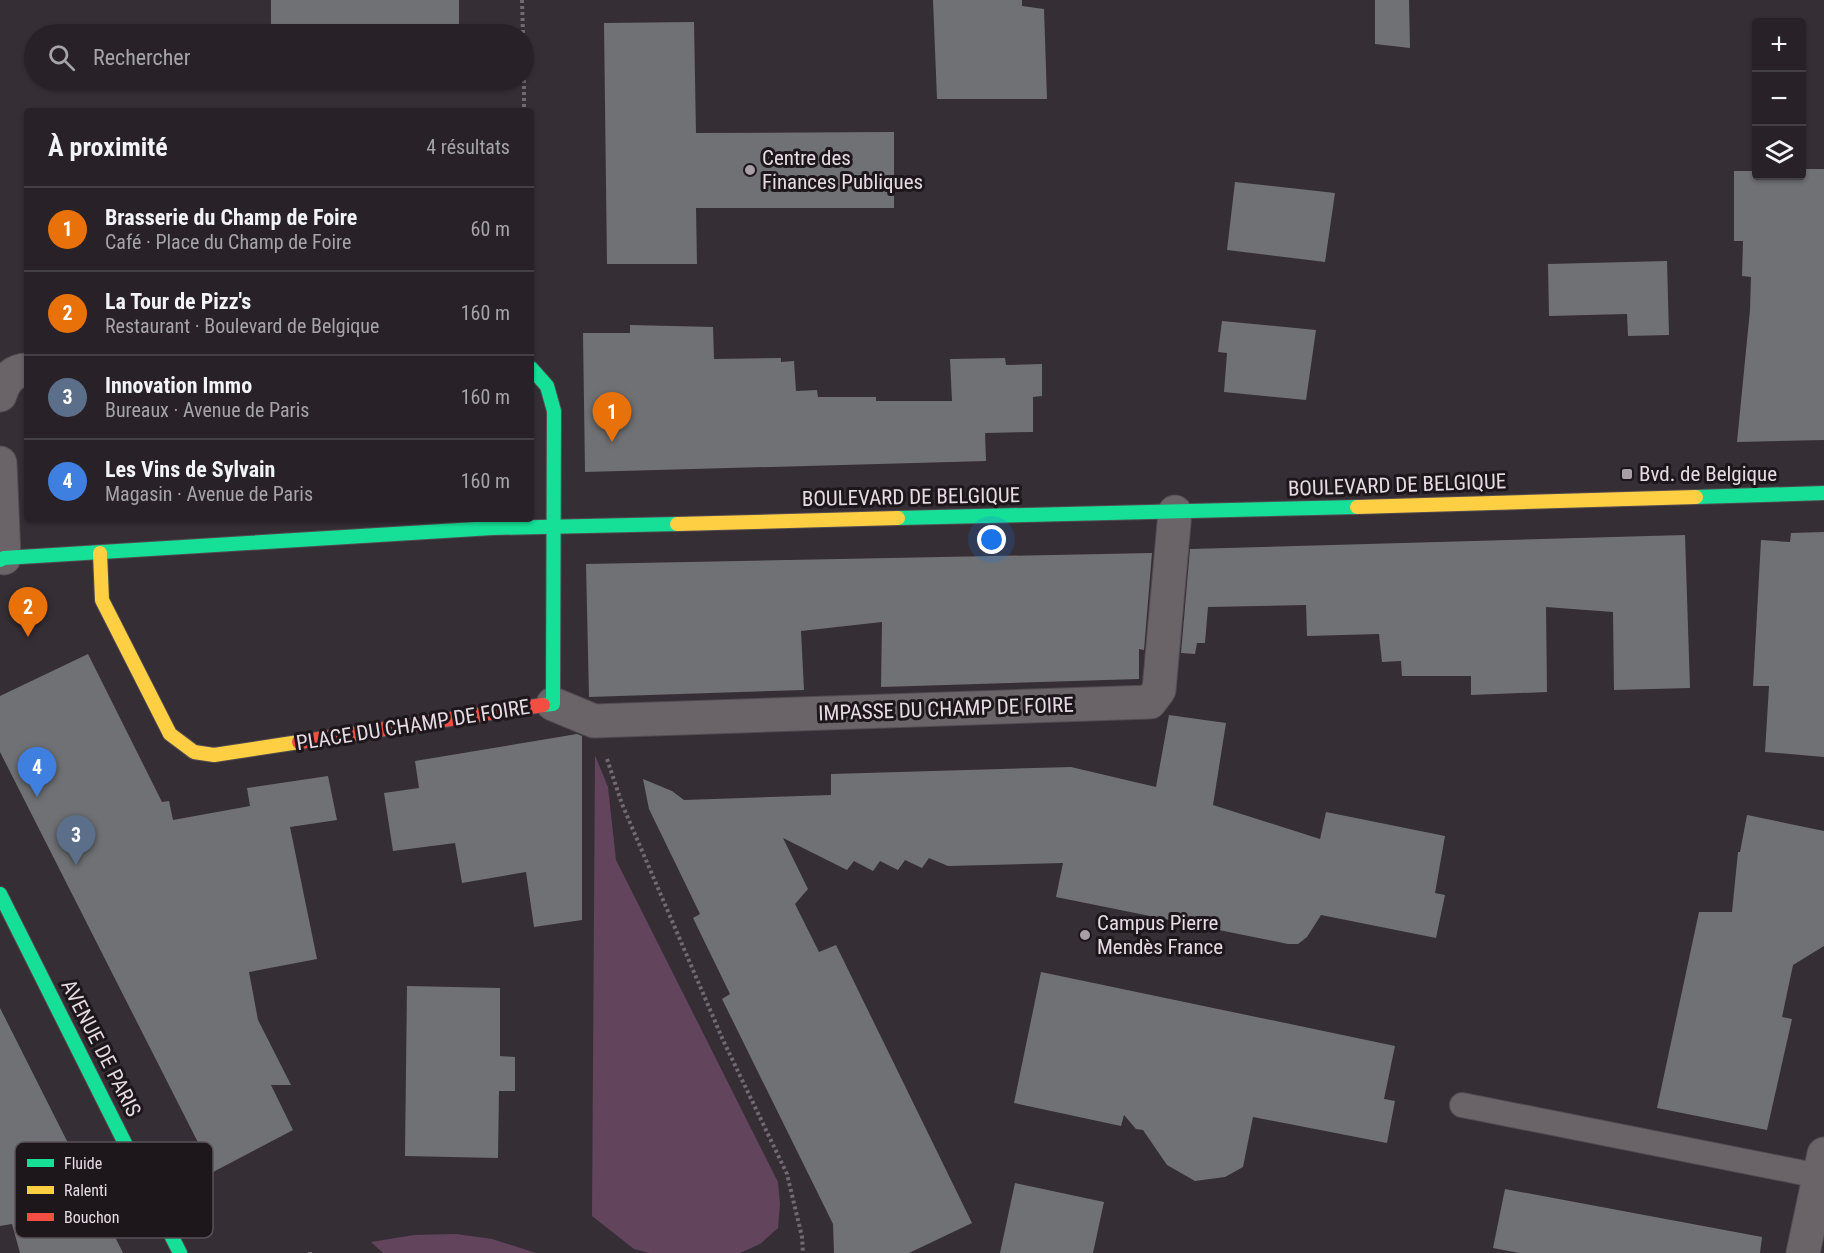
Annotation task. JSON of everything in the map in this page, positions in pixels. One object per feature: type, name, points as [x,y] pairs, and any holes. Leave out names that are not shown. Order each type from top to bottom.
[{"type":"main road","name":"PLACE DU CHAMP DE FOIRE","points":[[100,553],[102,600],[170,734],[194,752],[214,755],[553,704],[554,411],[548,386],[534,371]]},
{"type":"main road","name":"BOULEVARD DE BELGIQUE","points":[[1,559],[382,533],[555,526],[1174,512],[1824,493]]},
{"type":"main road","name":"AVENUE DE PARIS","points":[[0,894],[124,1142]]},
{"type":"main road","name":"AVENUE DE PARIS","points":[[172,1238],[180,1253]]},
{"type":"street","points":[[0,394],[3,383],[18,370],[24,370]]},
{"type":"street","points":[[0,463],[1,559]]},
{"type":"street","name":"IMPASSE DU CHAMP DE FOIRE","points":[[553,704],[594,721],[1150,702],[1159,690],[1174,512]]},
{"type":"street","points":[[1803,1253],[1822,1165]]},
{"type":"lane","points":[[1462,1105],[1822,1165]]},
{"type":"path","points":[[522,0],[523,24]]},
{"type":"path","points":[[524,90],[524,108]]},
{"type":"path","points":[[594,721],[622,804],[723,1040],[788,1174],[802,1237],[803,1253]]},
{"type":"shaded area","points":[[595,755],[608,787],[616,860],[778,1182],[780,1204],[778,1228],[760,1244],[740,1253],[649,1253],[634,1249],[592,1216]]},
{"type":"shaded area","points":[[456,1234],[492,1239],[536,1253],[383,1253],[371,1242],[414,1235]]},
{"type":"building","points":[[271,0],[459,0],[459,24],[271,24]]},
{"type":"building","points":[[933,0],[1022,0],[1022,6],[1044,9],[1047,99],[937,99]]},
{"type":"building","points":[[1375,0],[1409,0],[1410,48],[1375,44]]},
{"type":"building","name":"Centre des Finances Publiques","points":[[694,22],[696,133],[894,132],[894,208],[696,208],[697,264],[607,264],[604,23]]},
{"type":"building","points":[[1806,169],[1824,169],[1824,440],[1737,442],[1751,277],[1742,276],[1743,241],[1734,241],[1734,171],[1752,171],[1752,180],[1806,180]]},
{"type":"building","points":[[1235,182],[1335,193],[1325,262],[1227,250]]},
{"type":"building","points":[[1667,261],[1669,335],[1628,336],[1627,314],[1549,316],[1548,264]]},
{"type":"building","points":[[1222,321],[1316,330],[1306,400],[1224,392],[1227,353],[1218,352]]},
{"type":"building","points":[[630,325],[713,327],[714,359],[781,358],[781,362],[794,361],[796,391],[817,390],[818,397],[876,397],[876,401],[952,401],[950,359],[1005,358],[1006,365],[1042,364],[1042,396],[1033,397],[1033,432],[985,433],[986,461],[585,472],[583,333],[630,333]]},
{"type":"building","points":[[1824,532],[1824,757],[1765,752],[1769,686],[1753,686],[1761,540],[1790,542],[1791,533]]},
{"type":"building","points":[[1685,535],[1690,688],[1614,690],[1613,612],[1546,607],[1547,692],[1471,695],[1471,676],[1402,676],[1401,661],[1382,662],[1379,634],[1307,636],[1306,605],[1208,607],[1205,643],[1197,643],[1195,654],[1181,653],[1190,549]]},
{"type":"building","points":[[1152,553],[1144,650],[1139,649],[1139,679],[881,687],[882,622],[801,631],[804,690],[589,697],[586,564]]},
{"type":"building","points":[[88,654],[162,802],[169,801],[173,820],[250,806],[247,788],[328,776],[337,820],[290,827],[317,959],[249,972],[258,1020],[291,1085],[271,1085],[293,1130],[213,1172],[213,1142],[198,1142],[0,752],[0,696]]},
{"type":"building","points":[[1169,715],[1226,723],[1213,805],[1320,839],[1326,812],[1445,836],[1435,893],[1445,895],[1436,938],[1321,915],[1307,937],[1298,944],[1288,944],[1056,897],[1063,863],[948,866],[929,858],[922,868],[905,860],[898,870],[880,861],[873,871],[854,861],[847,870],[783,838],[808,889],[795,904],[819,952],[836,945],[972,1223],[909,1253],[834,1253],[833,1224],[722,999],[730,994],[693,918],[700,914],[649,809],[643,779],[672,791],[684,800],[831,795],[831,774],[1071,767],[1156,787]]},
{"type":"building","points":[[577,734],[582,736],[582,920],[534,927],[526,872],[462,883],[455,843],[393,851],[384,793],[419,788],[415,761]]},
{"type":"building","points":[[1747,815],[1824,831],[1824,946],[1793,965],[1782,1017],[1792,1019],[1767,1130],[1657,1108],[1699,912],[1732,912],[1738,852],[1740,852]]},
{"type":"building","points":[[1041,972],[1395,1046],[1384,1099],[1395,1101],[1387,1143],[1253,1117],[1243,1167],[1225,1177],[1195,1181],[1167,1165],[1143,1130],[1136,1129],[1124,1115],[1121,1126],[1014,1103]]},
{"type":"building","points":[[407,986],[500,988],[500,1056],[515,1057],[515,1091],[499,1091],[498,1158],[405,1156]]},
{"type":"building","points":[[0,1008],[67,1142],[15,1142],[15,1235],[12,1224],[0,1226]]},
{"type":"building","points":[[1015,1183],[1104,1202],[1093,1253],[1000,1253]]},
{"type":"building","points":[[1505,1189],[1762,1237],[1760,1253],[1519,1253],[1493,1248]]},
{"type":"building","points":[[16,1238],[115,1238],[123,1253],[20,1253]]},
{"type":"traffic: fast","points":[[534,371],[547,386],[554,411],[553,704],[543,705]]},
{"type":"traffic: fast","points":[[1696,497],[1824,493]]},
{"type":"traffic: fast","points":[[898,518],[1357,507]]},
{"type":"traffic: fast","points":[[0,560],[492,528],[677,524]]},
{"type":"traffic: fast","points":[[0,894],[124,1142]]},
{"type":"traffic: fast","points":[[172,1238],[180,1253]]},
{"type":"traffic: slow","points":[[1357,507],[1696,497]]},
{"type":"traffic: slow","points":[[677,524],[898,518]]},
{"type":"traffic: slow","points":[[100,553],[102,600],[170,734],[194,752],[214,755],[299,742]]},
{"type":"traffic: jam","points":[[299,742],[543,705]]},
{"type":"place","name":"Centre des Finances Publiques","points":[[750,170]]},
{"type":"place","name":"Brasserie du Champ de Foire","points":[[612,442]]},
{"type":"place","name":"Bvd. de Belgique","points":[[1627,474]]},
{"type":"place","name":"La Tour de Pizz's","points":[[28,637]]},
{"type":"place","name":"Les Vins de Sylvain","points":[[37,797]]},
{"type":"place","name":"Innovation Immo","points":[[76,865]]},
{"type":"place","name":"Campus Pierre Mendès France","points":[[1085,935]]}]
